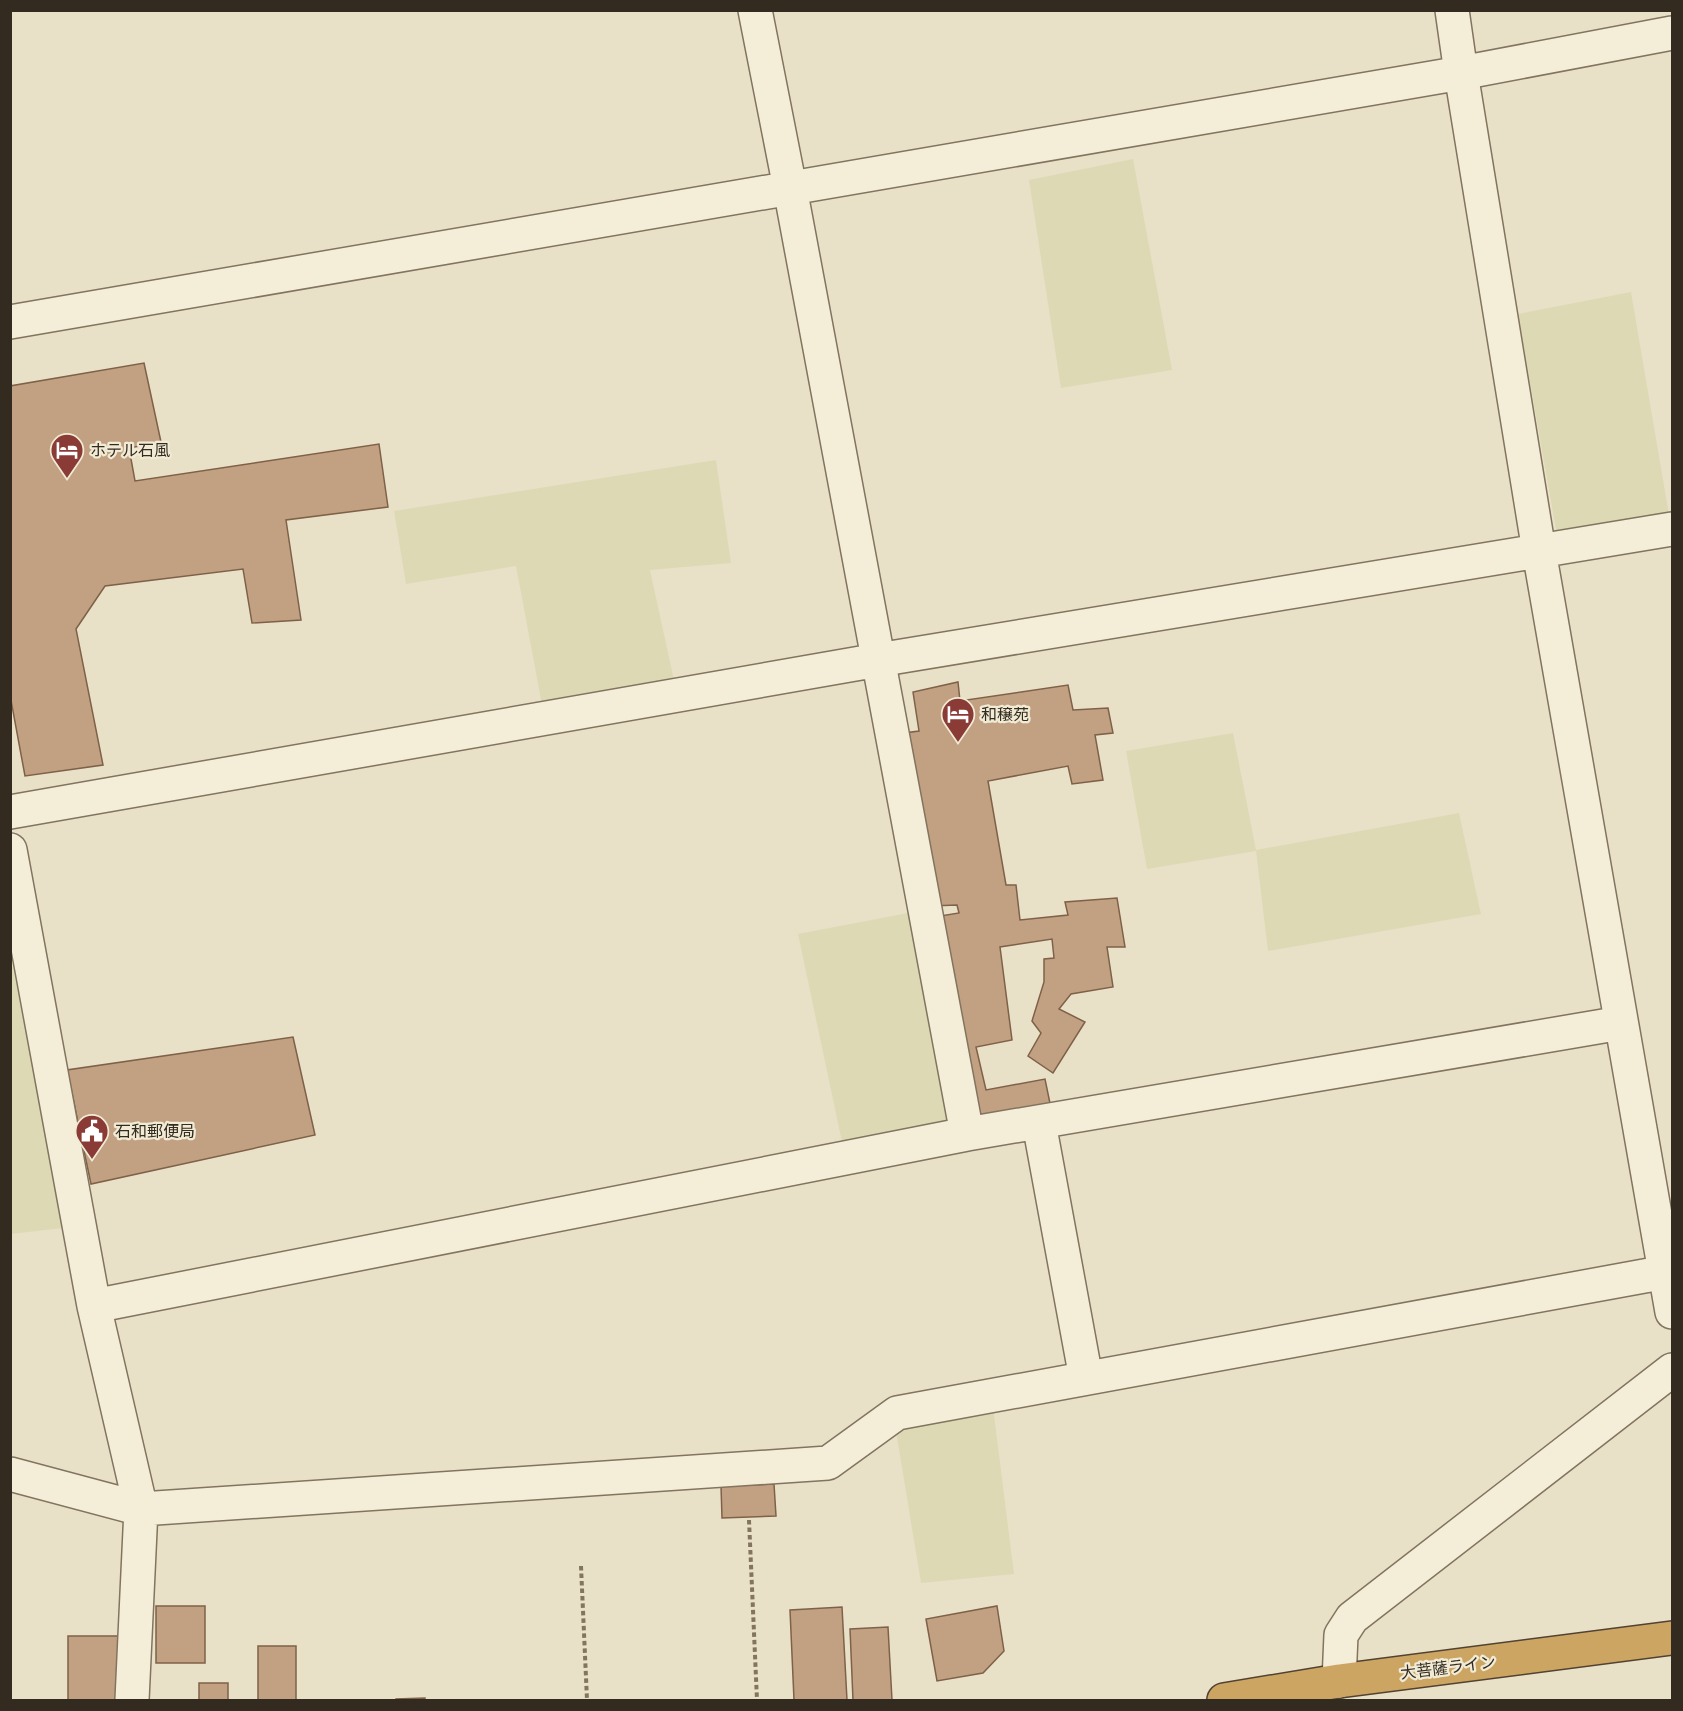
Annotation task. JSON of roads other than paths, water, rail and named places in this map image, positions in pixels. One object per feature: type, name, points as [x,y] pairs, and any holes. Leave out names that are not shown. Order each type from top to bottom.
[{"type":"highway","name":"大菩薩ライン","points":[[1224,1701],[1339,1681],[1672,1638]]},
{"type":"street","points":[[755,10],[967,1134]]},
{"type":"street","points":[[1452,10],[1539,551],[1672,1312]]},
{"type":"street","points":[[10,322],[1461,73],[1672,33]]},
{"type":"street","points":[[10,812],[878,660],[1672,529]]},
{"type":"street","points":[[10,850],[94,1306],[141,1509],[132,1701]]},
{"type":"street","points":[[94,1306],[967,1134],[1621,1023]]},
{"type":"street","points":[[1039,1123],[1086,1378]]},
{"type":"street","points":[[10,1474],[141,1509],[828,1463],[897,1413],[1666,1272]]},
{"type":"street","points":[[1339,1681],[1341,1635],[1352,1618],[1672,1370]]},
{"type":"place","name":"ホテル石風","points":[[67,479]]},
{"type":"place","name":"和穣苑","points":[[958,743]]},
{"type":"place","name":"石和郵便局","points":[[92,1160]]}]
